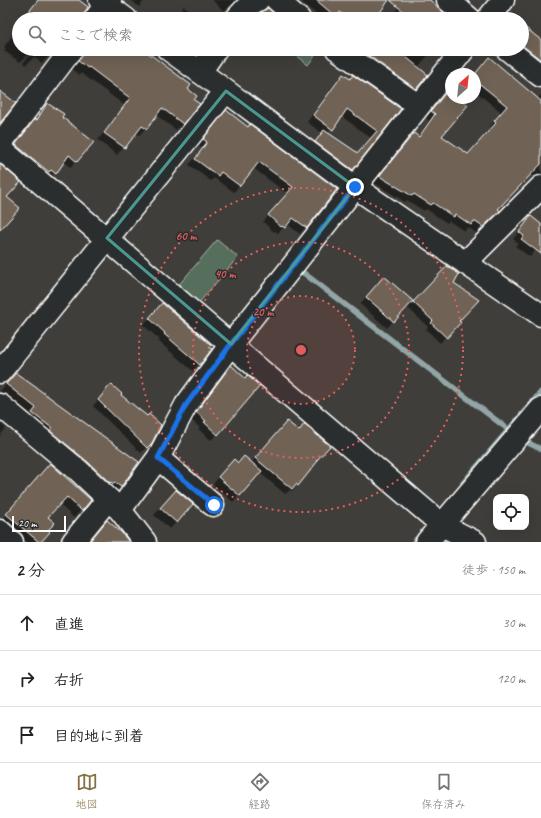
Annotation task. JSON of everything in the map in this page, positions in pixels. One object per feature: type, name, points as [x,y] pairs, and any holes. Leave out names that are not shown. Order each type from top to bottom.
[{"type":"street","points":[[242,12],[249,5],[258,0]]},
{"type":"street","points":[[277,0],[291,12]]},
{"type":"street","points":[[448,0],[462,12]]},
{"type":"street","points":[[494,12],[503,0]]},
{"type":"street","points":[[103,6],[114,12]]},
{"type":"street","points":[[0,144],[67,56]]},
{"type":"street","points":[[178,56],[355,187],[541,315]]},
{"type":"street","points":[[200,72],[211,56]]},
{"type":"street","points":[[347,56],[419,106]]},
{"type":"street","points":[[73,542],[114,505],[158,458],[186,405],[231,344],[458,56]]},
{"type":"street","points":[[516,56],[541,76]]},
{"type":"street","points":[[0,372],[226,91]]},
{"type":"street","points":[[0,148],[442,525],[475,542]]},
{"type":"street","points":[[465,263],[541,187]]},
{"type":"street","points":[[0,405],[79,471],[114,505],[145,542]]},
{"type":"street","points":[[427,542],[541,409]]},
{"type":"street","points":[[158,458],[214,505]]},
{"type":"street","points":[[0,531],[12,542]]},
{"type":"highlighted area","points":[[226,91],[355,187],[231,344],[107,238]]},
{"type":"green space","points":[[296,56],[315,56],[308,65]]},
{"type":"green space","points":[[217,240],[238,257],[197,305],[177,287]]},
{"type":"building","points":[[38,0],[79,0],[88,7],[85,12],[29,12]]},
{"type":"building","points":[[316,0],[389,0],[380,12],[330,12]]},
{"type":"building","points":[[390,0],[430,0],[443,12],[404,12]]},
{"type":"building","points":[[268,8],[272,12],[262,12]]},
{"type":"building","points":[[529,31],[541,40],[541,60],[529,51]]},
{"type":"building","points":[[82,56],[152,56],[191,85],[188,89],[197,96],[194,100],[200,104],[183,124],[162,108],[147,129],[142,126],[125,148],[104,133],[130,98],[89,67],[88,68],[78,61]]},
{"type":"building","points":[[369,56],[407,56],[406,57],[428,75],[416,89]]},
{"type":"building","points":[[489,57],[541,101],[541,164],[498,209],[500,211],[483,227],[474,221],[471,225],[455,214],[454,217],[433,203],[431,205],[414,194],[412,196],[379,176],[414,133],[419,137],[435,114],[431,111],[445,94],[445,104],[468,105],[442,136],[468,154],[496,123],[494,121],[507,106],[481,85],[480,68]]},
{"type":"building","points":[[343,74],[350,79],[353,75],[401,109],[353,170],[315,142],[324,130],[358,153],[377,131],[347,109],[333,130],[313,115]]},
{"type":"building","points":[[0,91],[16,103],[0,123]]},
{"type":"building","points":[[47,103],[64,114],[62,117],[94,142],[77,162],[69,155],[56,174],[51,170],[49,172],[16,145],[35,119],[37,120]]},
{"type":"building","points":[[226,110],[248,127],[250,124],[337,189],[307,228],[293,218],[285,228],[282,226],[281,227],[268,215],[293,187],[259,162],[240,186],[221,172],[218,176],[195,159],[207,142],[203,139]]},
{"type":"building","points":[[0,164],[21,182],[7,197],[20,208],[0,230]]},
{"type":"building","points":[[531,216],[541,224],[541,254],[521,239],[524,236],[519,232]]},
{"type":"building","points":[[447,266],[459,274],[454,283],[479,300],[459,321],[461,322],[447,338],[431,323],[433,321],[413,302]]},
{"type":"building","points":[[384,276],[413,301],[394,322],[366,297]]},
{"type":"building","points":[[162,303],[211,345],[209,347],[212,349],[200,365],[164,334],[165,333],[149,318]]},
{"type":"building","points":[[231,365],[245,378],[247,375],[260,386],[218,435],[196,412]]},
{"type":"building","points":[[16,373],[139,462],[121,487],[114,482],[113,484],[111,482],[110,483],[88,462],[50,431],[52,428],[32,413],[36,408],[6,384]]},
{"type":"building","points":[[111,384],[122,394],[121,395],[147,416],[149,414],[161,425],[152,443],[147,448],[98,400]]},
{"type":"building","points":[[287,421],[299,431],[304,424],[330,446],[316,461],[317,462],[298,486],[296,484],[292,489],[255,458]]},
{"type":"building","points":[[244,456],[262,471],[240,496],[218,477],[234,459],[238,463]]},
{"type":"building","points":[[50,463],[91,500],[82,511],[67,497],[48,517],[55,523],[48,530],[50,532],[41,542],[39,542],[6,514]]},
{"type":"building","points":[[176,490],[193,504],[177,523],[160,508]]},
{"type":"building","points":[[107,520],[122,533],[129,542],[89,542]]},
{"type":"waterway","points":[[301,271],[509,430]]},
{"type":"waterway","points":[[463,483],[541,392]]},
{"type":"waterway","points":[[526,442],[541,449]]},
{"type":"waterway","points":[[414,542],[421,534]]},
{"type":"route","points":[[214,505],[158,458],[186,405],[231,344],[355,187]]}]
